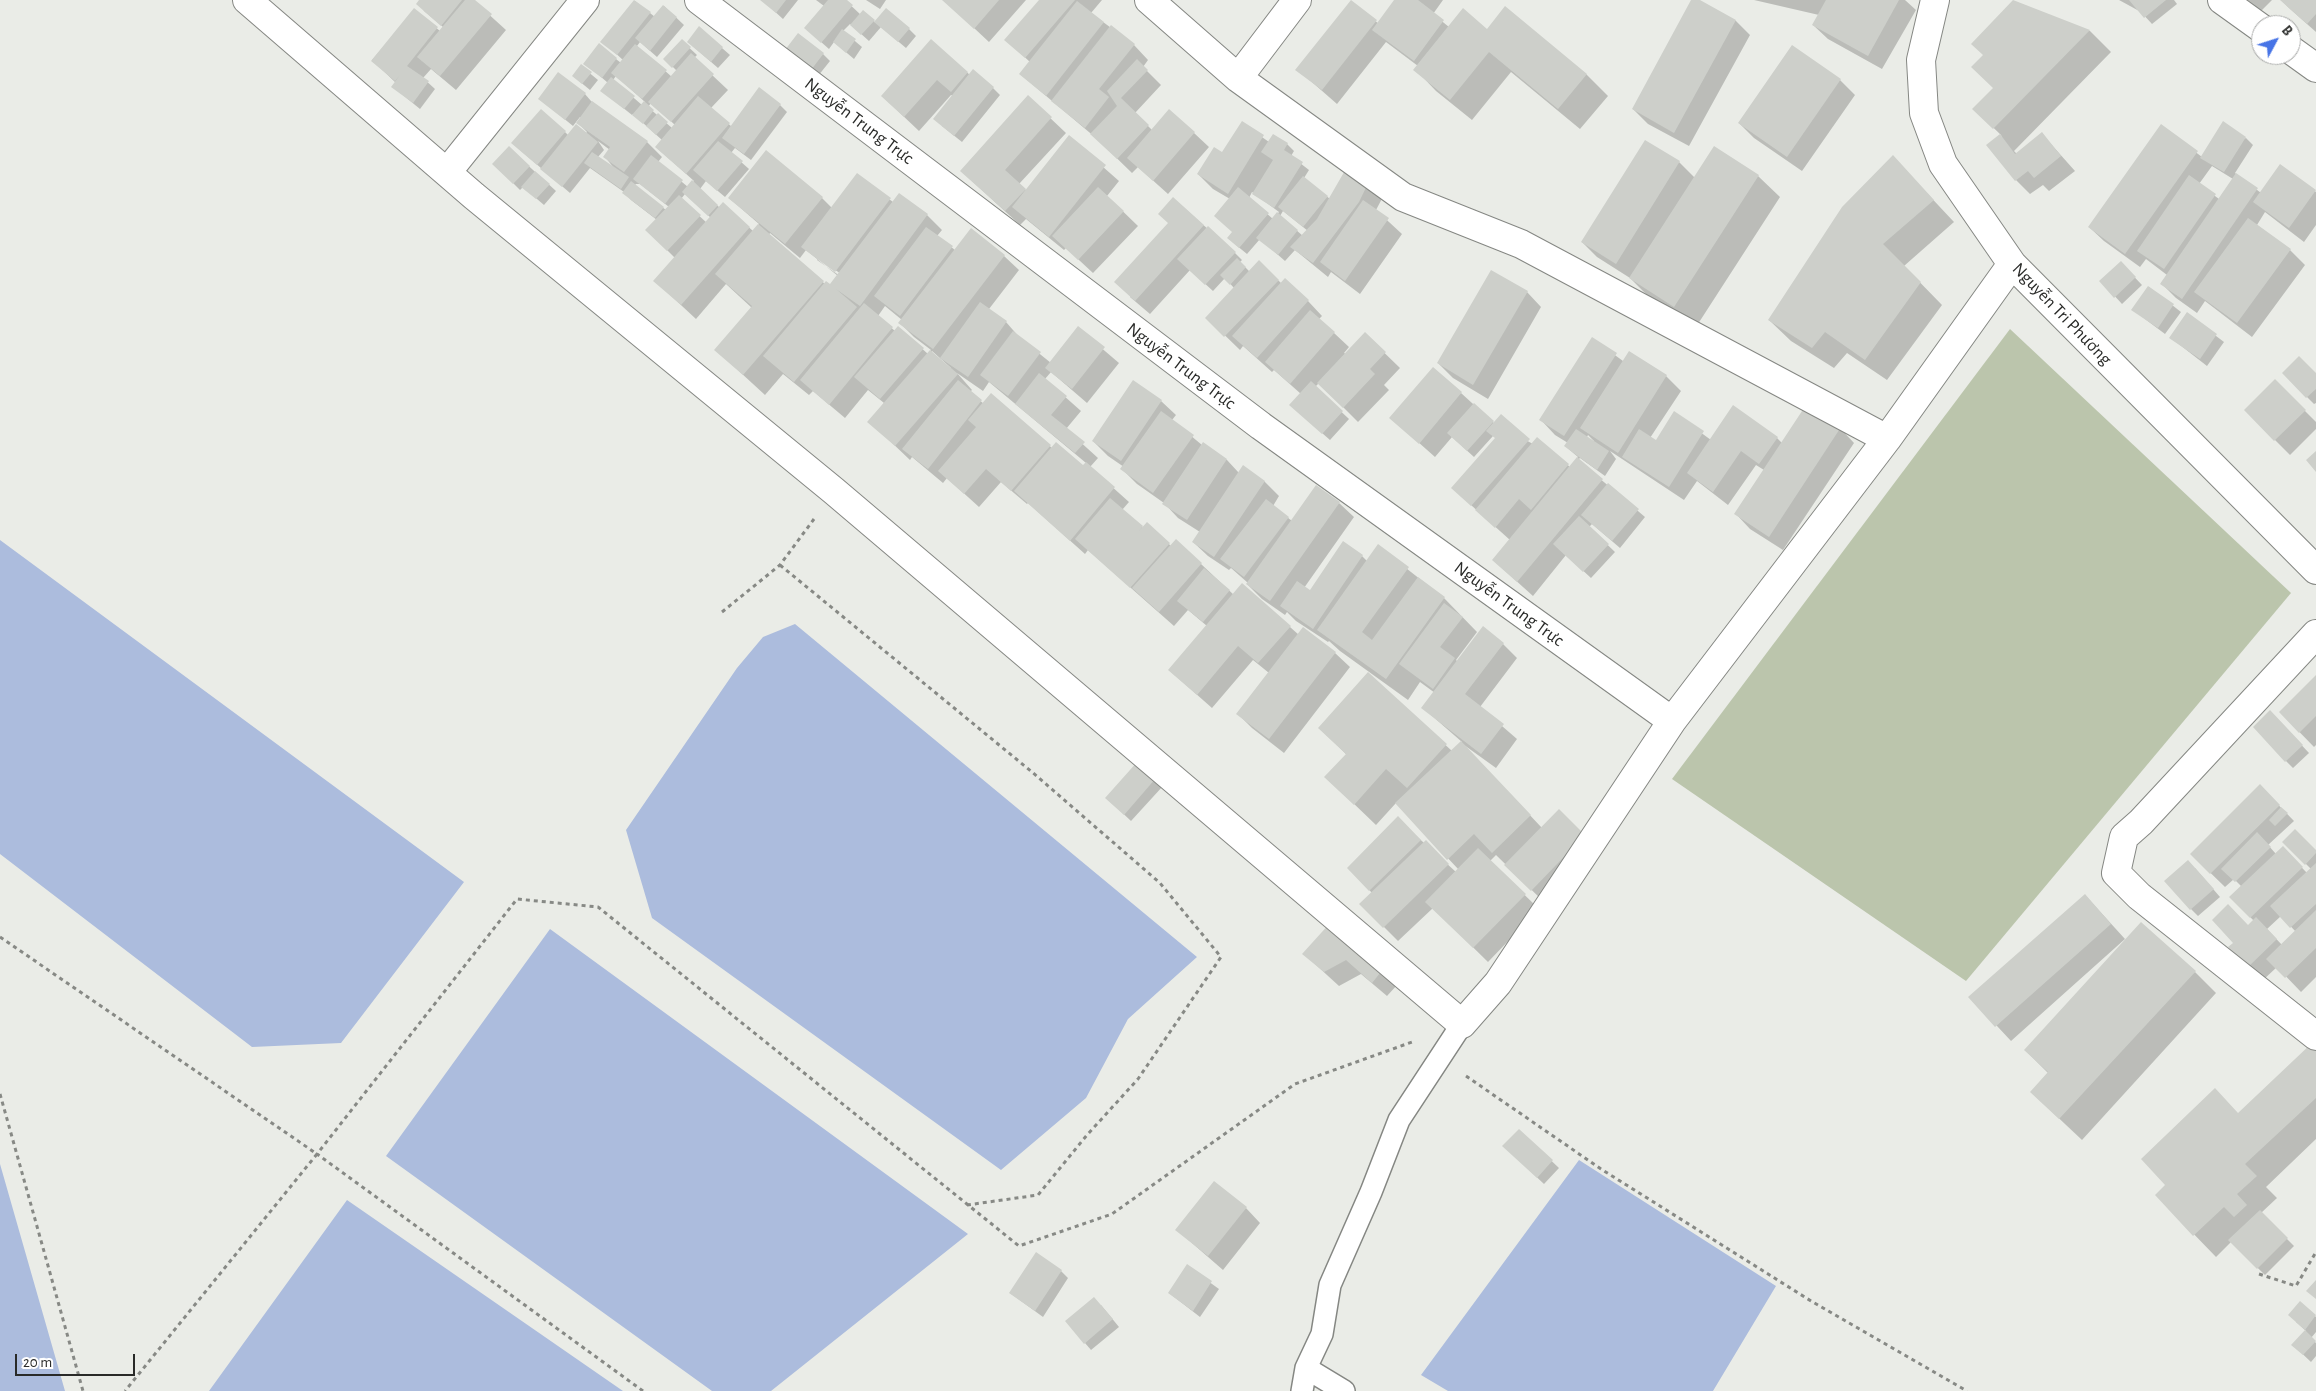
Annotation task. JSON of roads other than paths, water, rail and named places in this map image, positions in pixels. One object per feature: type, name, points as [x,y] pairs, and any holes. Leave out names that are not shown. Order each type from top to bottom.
[{"type":"street","points":[[247,0],[448,171],[474,196],[834,491],[1462,1024],[1498,983],[1672,721],[1886,439],[2012,264]]},
{"type":"street","points":[[448,171],[585,0]]},
{"type":"street","name":"Nguyễn Trung Trực","points":[[699,0],[1261,426],[1672,721]]},
{"type":"street","points":[[1149,0],[1238,78],[1404,197],[1521,244],[1886,439]]},
{"type":"street","points":[[1238,78],[1297,0]]},
{"type":"street","name":"Nguyễn Tri Phương","points":[[1935,0],[1921,60],[1924,113],[1943,164],[2012,264],[2316,570]]},
{"type":"street","points":[[2222,0],[2251,21]]},
{"type":"street","points":[[2301,57],[2316,68]]},
{"type":"street","points":[[2316,634],[2142,822],[2124,837],[2116,873],[2140,896],[2316,1036]]},
{"type":"lane","points":[[1302,1391],[1306,1368],[1322,1334],[1330,1285],[1372,1192],[1399,1120],[1462,1024]]},
{"type":"lane","points":[[1306,1368],[1344,1391]]},
{"type":"water","points":[[0,540],[464,882],[341,1043],[252,1047],[0,854]]},
{"type":"water","points":[[795,624],[1197,957],[1128,1019],[1086,1098],[1001,1170],[652,918],[626,830],[737,668],[763,637]]},
{"type":"water","points":[[550,929],[968,1234],[771,1391],[712,1391],[386,1156]]},
{"type":"water","points":[[1579,1160],[1776,1286],[1713,1391],[1448,1391],[1421,1375]]},
{"type":"water","points":[[0,1164],[65,1391],[0,1391]]},
{"type":"water","points":[[347,1200],[623,1391],[209,1391]]}]
